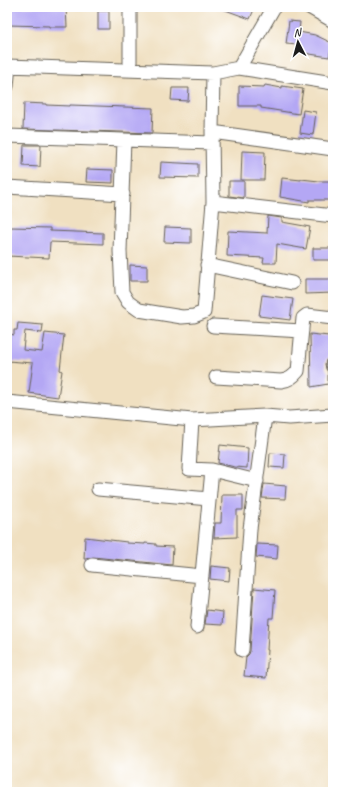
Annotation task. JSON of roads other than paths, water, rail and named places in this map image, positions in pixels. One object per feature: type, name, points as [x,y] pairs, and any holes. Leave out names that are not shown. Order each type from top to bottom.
[{"type":"street","points":[[130,7],[130,70]]},
{"type":"street","points":[[239,68],[274,7]]},
{"type":"street","points":[[309,7],[333,21]]},
{"type":"street","points":[[7,86],[8,66],[213,73],[239,68],[333,82]]},
{"type":"street","points":[[124,140],[120,251],[122,292],[128,302],[138,310],[182,317],[194,316],[204,312],[213,202],[213,73]]},
{"type":"street","points":[[7,136],[124,140],[212,137],[333,149]]},
{"type":"street","points":[[7,187],[123,194]]},
{"type":"street","points":[[213,202],[333,216]]},
{"type":"street","points":[[207,265],[292,283]]},
{"type":"street","points":[[216,377],[281,381],[289,379],[298,371],[302,320],[304,316],[307,315],[333,318]]},
{"type":"street","points":[[213,326],[302,331]]},
{"type":"street","points":[[7,402],[192,420],[265,416],[289,418],[333,415]]},
{"type":"street","points":[[242,650],[250,529],[265,416]]},
{"type":"street","points":[[192,420],[189,469],[212,470],[257,481]]},
{"type":"street","points":[[198,627],[212,470]]},
{"type":"street","points":[[98,489],[209,499]]},
{"type":"street","points":[[92,565],[202,576]]}]
